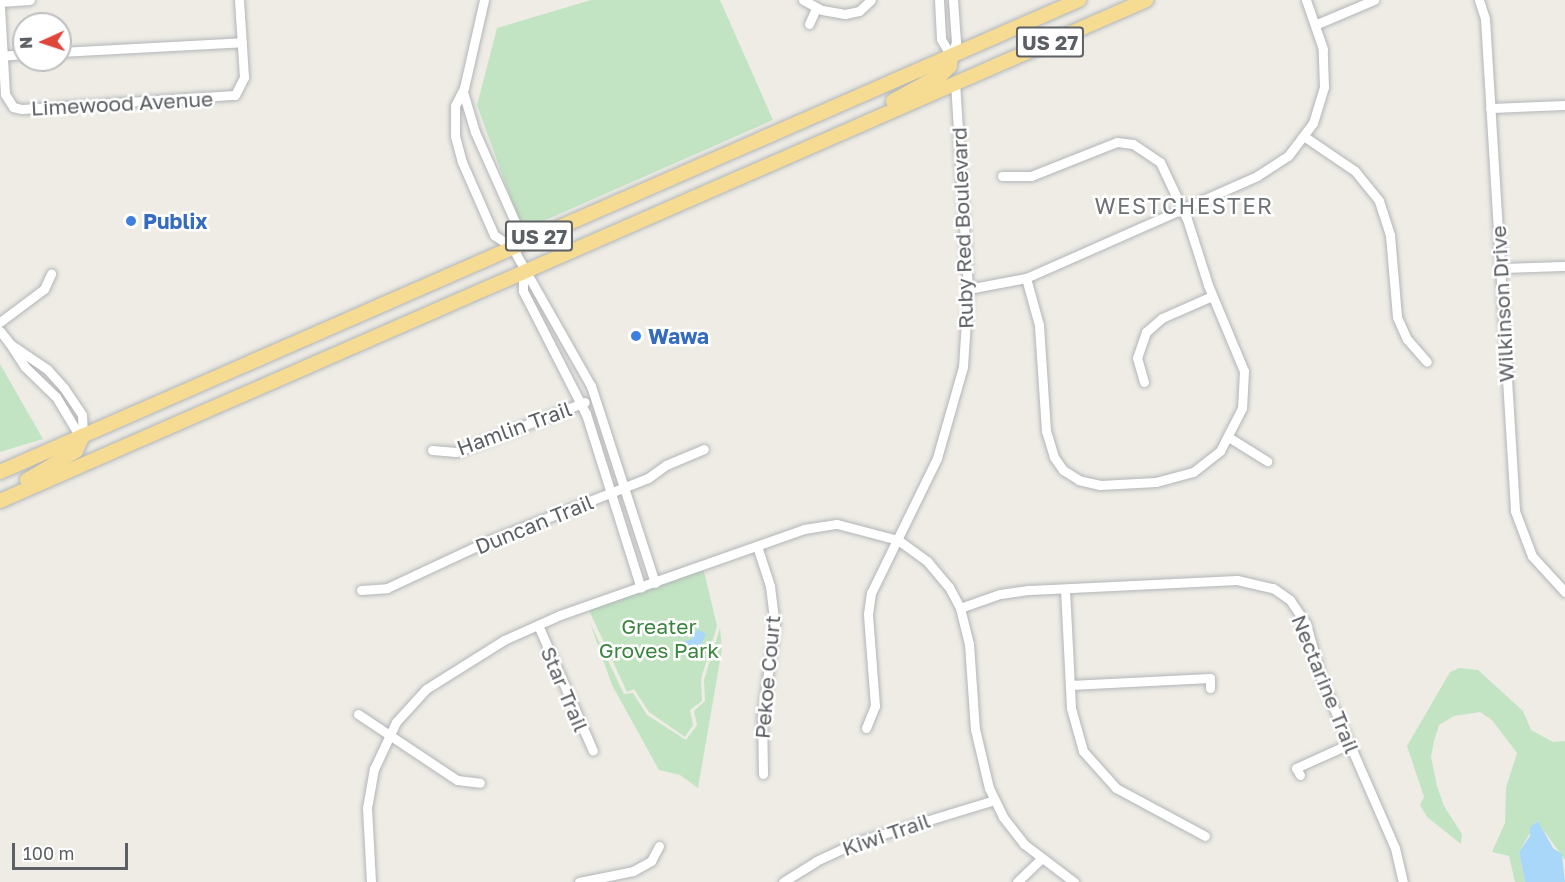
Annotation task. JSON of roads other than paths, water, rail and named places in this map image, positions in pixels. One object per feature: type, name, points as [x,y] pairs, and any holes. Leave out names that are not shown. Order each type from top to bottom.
[{"type":"highway","name":"US 27","points":[[0,472],[1079,0]]},
{"type":"highway","points":[[1083,27],[1095,14],[1125,0]]},
{"type":"highway","name":"US 27","points":[[0,501],[1146,0]]},
{"type":"highway","points":[[776,162],[786,148],[900,98],[942,74],[950,66],[951,56]]},
{"type":"highway","points":[[0,492],[72,454],[83,435]]},
{"type":"street","points":[[0,2],[30,0]]},
{"type":"street","name":"Limewood Avenue","points":[[0,7],[1,56],[5,94],[13,107],[68,106],[232,96],[243,82],[239,0]]},
{"type":"street","points":[[484,0],[463,92],[455,106],[459,154],[494,235],[512,248],[523,273],[523,291],[582,403],[641,588]]},
{"type":"street","points":[[803,0],[816,8],[850,14],[871,0]]},
{"type":"street","points":[[939,0],[941,39],[951,56]]},
{"type":"street","points":[[951,56],[956,42],[953,0]]},
{"type":"street","points":[[968,290],[1026,278],[1264,173],[1288,156],[1305,137],[1317,115],[1324,87],[1324,62],[1317,24],[1306,0]]},
{"type":"street","points":[[1317,24],[1374,0]]},
{"type":"street","name":"Wilkinson Drive","points":[[1479,0],[1485,19],[1515,511],[1532,556],[1565,592]]},
{"type":"street","points":[[809,24],[816,8]]},
{"type":"street","points":[[72,51],[242,42]]},
{"type":"street","name":"Ruby Red Boulevard","points":[[866,728],[875,706],[870,600],[937,458],[951,417],[963,367],[968,290],[955,83]]},
{"type":"street","points":[[463,92],[475,132],[516,224],[512,248]]},
{"type":"street","points":[[1490,108],[1565,105]]},
{"type":"street","points":[[1305,137],[1355,171],[1379,201],[1390,235],[1397,317],[1407,339],[1427,362]]},
{"type":"street","points":[[1002,176],[1031,176],[1106,144],[1125,142],[1144,150],[1166,171],[1182,209],[1212,296],[1244,371],[1244,401],[1230,438],[1205,464],[1168,480],[1100,485],[1079,480],[1063,470],[1054,458],[1046,431],[1039,325],[1026,278]]},
{"type":"street","points":[[1500,268],[1565,266]]},
{"type":"street","points":[[523,273],[537,285],[596,398],[655,583]]},
{"type":"street","points":[[0,322],[44,289],[51,274]]},
{"type":"street","points":[[1144,382],[1137,358],[1146,332],[1162,318],[1212,296]]},
{"type":"street","points":[[0,331],[25,367],[39,379],[83,435]]},
{"type":"street","points":[[10,344],[47,369],[82,415],[83,435]]},
{"type":"street","points":[[39,379],[47,369]]},
{"type":"street","name":"Hamlin Trail","points":[[432,450],[456,452],[596,398]]},
{"type":"street","points":[[1230,438],[1267,461]]},
{"type":"street","name":"Duncan Trail","points":[[361,590],[387,588],[488,541],[626,487],[704,449]]},
{"type":"street","points":[[371,882],[368,792],[388,735],[426,689],[475,657],[538,625],[804,529],[837,524],[898,540],[933,567],[960,608],[969,644],[978,749],[994,800],[1012,830],[1040,860],[1074,882]]},
{"type":"street","name":"Pekoe Court","points":[[757,546],[770,586],[775,624],[762,715],[763,774]]},
{"type":"street","name":"Nectarine Trail","points":[[960,608],[1000,594],[1065,588],[1237,579],[1273,588],[1301,614],[1322,681],[1395,848],[1403,882]]},
{"type":"street","points":[[1065,588],[1074,729],[1094,768],[1122,792],[1205,836]]},
{"type":"street","name":"Star Trail","points":[[538,625],[593,751]]},
{"type":"street","points":[[1070,685],[1210,678],[1210,688]]},
{"type":"street","points":[[358,714],[457,780],[480,783]]},
{"type":"street","points":[[1300,775],[1296,768],[1349,744]]},
{"type":"street","name":"Kiwi Trail","points":[[783,882],[816,861],[857,842],[994,800]]},
{"type":"street","points":[[579,882],[633,871],[651,861],[659,846]]},
{"type":"street","points":[[1017,882],[1040,860]]},
{"type":"water","points":[[697,629],[706,634],[699,649],[687,653],[683,642],[692,639]]},
{"type":"water","points":[[1538,821],[1553,848],[1562,854],[1565,882],[1525,882],[1519,852],[1530,836],[1530,827]]},
{"type":"place","name":"Publix","points":[[131,221]]},
{"type":"place","name":"Wawa","points":[[636,336]]},
{"type":"district","name":"WESTCHESTER","points":[[1184,206]]},
{"type":"park label","name":"Greater Groves Park","points":[[659,638]]}]
